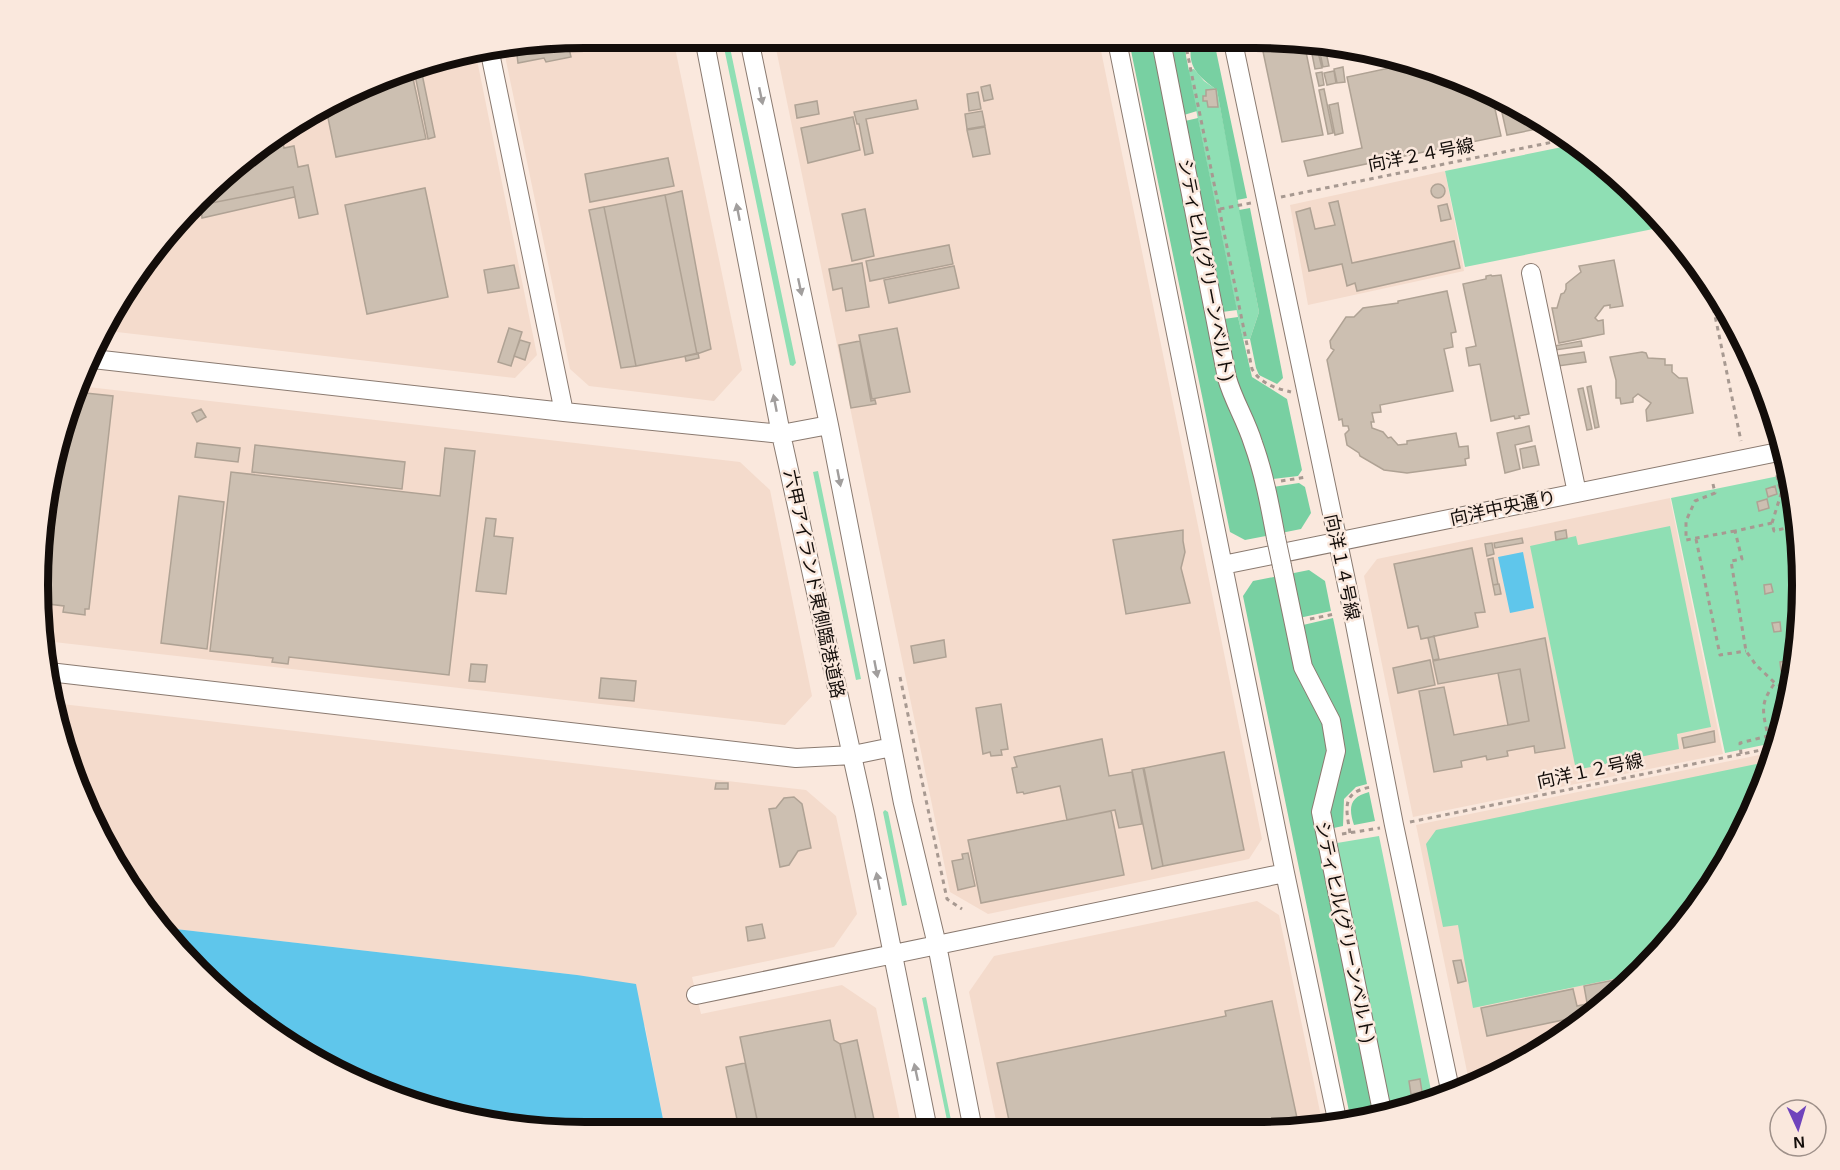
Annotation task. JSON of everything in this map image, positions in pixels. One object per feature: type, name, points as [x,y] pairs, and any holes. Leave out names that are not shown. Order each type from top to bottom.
[{"type":"street","name":"六甲アイランド東側臨港道路","points":[[706,48],[781,434],[852,755],[926,1122]]},
{"type":"street","points":[[751,48],[829,425],[892,747],[937,945],[971,1122]]},
{"type":"street","points":[[1118,48],[1336,1115]]},
{"type":"street","name":"シティヒル(グリーンベルト)","points":[[1162,48],[1227,378],[1254,443],[1304,667],[1331,721],[1336,751],[1320,812],[1381,1107]]},
{"type":"street","name":"向洋１４号線","points":[[1234,48],[1449,1086]]},
{"type":"street","points":[[491,56],[564,412]]},
{"type":"street","points":[[1531,273],[1576,493]]},
{"type":"street","points":[[98,360],[781,434],[829,425]]},
{"type":"street","name":"向洋中央通り","points":[[1223,565],[1776,453]]},
{"type":"street","points":[[56,673],[796,758],[852,755],[892,747]]},
{"type":"street","points":[[696,995],[1285,873]]},
{"type":"path","points":[[1186,48],[1252,369],[1257,377],[1273,387],[1292,393]]},
{"type":"path","name":"向洋２４号線","points":[[1280,197],[1556,141]]},
{"type":"path","points":[[1219,209],[1253,202]]},
{"type":"path","points":[[1713,306],[1741,441]]},
{"type":"path","points":[[1776,471],[1781,494],[1772,523],[1774,531],[1788,527]]},
{"type":"path","points":[[1264,483],[1309,477]]},
{"type":"path","points":[[1713,484],[1715,493],[1695,501],[1686,521],[1686,540],[1772,523]]},
{"type":"path","points":[[1735,531],[1742,559],[1731,561],[1746,651],[1756,665],[1782,687]]},
{"type":"path","points":[[1696,539],[1720,655],[1746,651]]},
{"type":"path","points":[[1293,622],[1336,614]]},
{"type":"path","points":[[900,677],[946,899],[962,909]]},
{"type":"path","points":[[1741,754],[1740,743],[1768,736],[1764,697],[1775,683]]},
{"type":"path","name":"向洋１２号線","points":[[1408,822],[1767,749]]},
{"type":"path","points":[[1373,787],[1355,792],[1349,798],[1346,813],[1350,832],[1381,827]]},
{"type":"shaded area","points":[[675,48],[742,370],[714,401],[589,386],[570,369],[505,54],[550,49]]},
{"type":"shaded area","points":[[776,48],[1100,48],[1262,839],[1249,859],[988,914],[950,892]]},
{"type":"shaded area","points":[[477,59],[537,355],[515,378],[112,331],[159,258],[181,231],[205,205],[258,159],[316,120],[347,103],[412,76]]},
{"type":"shaded area","points":[[1445,171],[1464,271],[1308,305],[1290,205]]},
{"type":"shaded area","points":[[86,387],[740,462],[770,490],[812,696],[785,725],[51,642],[48,585],[53,515],[66,446]]},
{"type":"shaded area","points":[[1670,498],[1723,754],[1413,817],[1364,576],[1377,559]]},
{"type":"shaded area","points":[[61,704],[806,790],[836,816],[857,914],[834,947],[692,977],[701,1014],[842,985],[876,1008],[900,1122],[664,1122],[645,1026],[577,975],[173,929],[139,883],[103,823],[76,758]]},
{"type":"shaded area","points":[[1765,754],[1737,823],[1720,854],[1681,912],[1659,939],[1635,965],[1582,1011],[1524,1050],[1468,1078],[1416,825]]},
{"type":"shaded area","points":[[1257,901],[1279,915],[1321,1117],[1255,1122],[996,1122],[969,992],[994,956]]},
{"type":"green space","points":[[724,48],[730,48],[796,363],[793,366],[790,365]]},
{"type":"green space","points":[[1130,48],[1156,48],[1271,535],[1245,540],[1230,532]]},
{"type":"green space","points":[[1170,48],[1185,48],[1197,111],[1184,115]]},
{"type":"green space","points":[[1191,48],[1215,48],[1247,198],[1237,200],[1217,90],[1196,70],[1191,58]]},
{"type":"green space","points":[[1194,69],[1204,81],[1217,90],[1259,312],[1250,339],[1243,339],[1238,317],[1188,70]]},
{"type":"green space","points":[[1198,118],[1237,310],[1222,312],[1185,121]]},
{"type":"green space","points":[[1564,147],[1609,181],[1657,228],[1465,267],[1445,171]]},
{"type":"green space","points":[[1250,208],[1283,378],[1277,384],[1259,375],[1250,339],[1259,312],[1239,210]]},
{"type":"green space","points":[[1238,317],[1252,377],[1287,399],[1302,470],[1298,476],[1273,479],[1238,388],[1224,319]]},
{"type":"green space","points":[[818,471],[861,679],[856,680],[813,472]]},
{"type":"green space","points":[[1781,476],[1791,550],[1791,620],[1782,690],[1768,744],[1725,753],[1671,498]]},
{"type":"green space","points":[[1299,483],[1305,487],[1311,513],[1301,529],[1281,533],[1273,487]]},
{"type":"green space","points":[[1670,526],[1711,727],[1677,734],[1679,749],[1576,770],[1530,546],[1576,536],[1578,545]]},
{"type":"green space","points":[[1309,570],[1325,581],[1331,611],[1299,618],[1289,574]]},
{"type":"green space","points":[[1279,576],[1330,745],[1318,804],[1377,1108],[1360,1112],[1349,1114],[1243,596],[1253,581]]},
{"type":"green space","points":[[1333,618],[1367,784],[1356,787],[1344,799],[1343,826],[1329,829],[1327,819],[1339,765],[1311,673],[1303,625]]},
{"type":"green space","points":[[1762,763],[1737,823],[1720,854],[1681,912],[1659,939],[1622,977],[1473,1008],[1458,925],[1443,927],[1426,844],[1436,830]]},
{"type":"green space","points":[[1369,792],[1375,821],[1354,825],[1351,813],[1352,804],[1358,797]]},
{"type":"green space","points":[[885,810],[888,812],[907,905],[902,906],[883,812]]},
{"type":"green space","points":[[1379,836],[1431,1093],[1386,1106],[1331,844]]},
{"type":"green space","points":[[926,997],[951,1122],[947,1122],[922,998]]},
{"type":"water","points":[[1523,552],[1534,608],[1510,613],[1498,557]]},
{"type":"water","points":[[173,929],[577,975],[636,984],[664,1122],[550,1121],[515,1117],[480,1112],[412,1094],[347,1067],[316,1050],[258,1011],[231,989],[205,965]]},
{"type":"building","points":[[569,48],[571,57],[546,62],[544,58],[518,63],[517,55],[513,56],[513,53],[515,53]]},
{"type":"building","points":[[1262,48],[1306,51],[1323,135],[1282,142]]},
{"type":"building","points":[[1311,51],[1318,52],[1322,68],[1315,69]]},
{"type":"building","points":[[1320,52],[1326,53],[1329,66],[1323,67]]},
{"type":"building","points":[[1343,67],[1345,82],[1337,83],[1334,69]]},
{"type":"building","points":[[1396,67],[1428,76],[1493,103],[1538,129],[1507,135],[1501,108],[1495,109],[1501,136],[1308,176],[1304,161],[1362,148],[1347,77]]},
{"type":"building","points":[[1334,71],[1336,83],[1327,85],[1324,73]]},
{"type":"building","points":[[1322,72],[1324,85],[1319,86],[1316,73]]},
{"type":"building","points":[[422,73],[435,137],[428,139],[415,75]]},
{"type":"building","points":[[412,76],[426,139],[336,157],[327,114],[347,103]]},
{"type":"building","points":[[990,85],[993,99],[984,101],[981,87]]},
{"type":"building","points":[[1216,89],[1218,107],[1208,107],[1207,101],[1203,101],[1203,96],[1206,96],[1206,90]]},
{"type":"building","points":[[1324,89],[1333,133],[1328,134],[1319,90]]},
{"type":"building","points":[[978,92],[981,109],[969,111],[967,94]]},
{"type":"building","points":[[916,100],[918,109],[866,119],[873,153],[865,155],[859,124],[857,124],[854,112]]},
{"type":"building","points":[[817,101],[819,114],[797,118],[795,105]]},
{"type":"building","points":[[1338,103],[1343,133],[1335,135],[1329,105]]},
{"type":"building","points":[[982,111],[985,126],[967,129],[965,114]]},
{"type":"building","points":[[853,117],[860,150],[808,163],[801,128]]},
{"type":"building","points":[[985,127],[990,154],[973,157],[967,130]]},
{"type":"building","points":[[283,142],[284,148],[294,146],[298,167],[308,165],[318,214],[299,218],[293,187],[206,204],[258,159]]},
{"type":"building","points":[[668,158],[674,186],[590,202],[585,174]]},
{"type":"building","points":[[1435,184],[1441,184],[1445,191],[1441,198],[1435,198],[1431,194],[1431,188]]},
{"type":"building","points":[[293,187],[295,197],[202,218],[201,209],[206,204]]},
{"type":"building","points":[[425,188],[448,297],[367,314],[345,205]]},
{"type":"building","points":[[682,191],[711,349],[697,354],[665,195]]},
{"type":"building","points":[[665,195],[697,354],[636,366],[604,207]]},
{"type":"building","points":[[1338,201],[1352,263],[1454,241],[1460,268],[1357,291],[1355,283],[1347,286],[1342,264],[1309,271],[1296,212],[1310,208],[1315,229],[1335,225],[1329,203]]},
{"type":"building","points":[[1447,204],[1451,219],[1441,221],[1438,206]]},
{"type":"building","points":[[604,207],[636,366],[621,368],[589,210]]},
{"type":"building","points":[[865,209],[874,256],[852,261],[842,214]]},
{"type":"building","points":[[949,245],[953,264],[870,281],[866,261]]},
{"type":"building","points":[[1614,260],[1623,306],[1610,308],[1610,305],[1604,306],[1595,318],[1598,321],[1603,320],[1604,334],[1559,343],[1552,308],[1557,308],[1566,284],[1581,272],[1579,266]]},
{"type":"building","points":[[862,263],[869,307],[846,311],[842,288],[833,290],[829,269]]},
{"type":"building","points":[[514,265],[519,288],[488,293],[484,270]]},
{"type":"building","points":[[954,266],[959,288],[889,303],[884,280]]},
{"type":"building","points":[[1501,275],[1529,414],[1515,419],[1514,416],[1491,421],[1480,364],[1469,366],[1466,348],[1476,346],[1463,284],[1486,279],[1486,276]]},
{"type":"building","points":[[1447,291],[1456,332],[1451,333],[1453,347],[1444,349],[1453,391],[1380,405],[1381,412],[1372,413],[1374,422],[1371,422],[1372,428],[1383,432],[1388,438],[1391,437],[1398,445],[1407,444],[1407,441],[1456,433],[1459,447],[1468,446],[1469,458],[1465,459],[1466,465],[1407,473],[1384,470],[1360,456],[1347,445],[1345,434],[1349,430],[1348,426],[1343,426],[1342,419],[1339,420],[1327,360],[1334,350],[1331,348],[1330,341],[1346,317],[1354,317],[1363,308],[1398,303],[1398,301]]},
{"type":"building","points":[[509,328],[522,332],[511,366],[498,362]]},
{"type":"building","points":[[897,328],[910,392],[872,399],[859,335]]},
{"type":"building","points":[[520,340],[530,343],[525,360],[514,356]]},
{"type":"building","points":[[860,341],[871,401],[875,400],[876,404],[851,408],[839,345]]},
{"type":"building","points":[[1581,341],[1582,346],[1555,350],[1554,346]]},
{"type":"building","points":[[1584,352],[1586,362],[1558,366],[1556,356]]},
{"type":"building","points":[[698,353],[699,358],[686,361],[685,356]]},
{"type":"building","points":[[1646,353],[1648,358],[1665,359],[1665,365],[1672,365],[1672,372],[1679,378],[1687,378],[1693,413],[1647,421],[1646,410],[1651,403],[1638,394],[1633,398],[1633,402],[1621,404],[1620,398],[1616,398],[1616,380],[1610,357]]},
{"type":"building","points":[[1591,386],[1599,427],[1595,428],[1587,387]]},
{"type":"building","points":[[1583,388],[1592,429],[1587,430],[1578,389]]},
{"type":"building","points":[[84,393],[113,396],[89,609],[85,609],[85,615],[63,612],[64,606],[49,604],[49,550],[58,480],[66,446]]},
{"type":"building","points":[[201,409],[206,417],[197,422],[192,413]]},
{"type":"building","points":[[1529,426],[1532,441],[1515,445],[1520,469],[1505,473],[1497,433]]},
{"type":"building","points":[[197,443],[240,448],[238,462],[195,457]]},
{"type":"building","points":[[255,445],[405,462],[402,489],[252,472]]},
{"type":"building","points":[[1535,446],[1539,465],[1523,468],[1520,449]]},
{"type":"building","points":[[445,448],[475,451],[449,675],[289,657],[288,664],[272,662],[273,658],[210,651],[231,472],[440,496]]},
{"type":"building","points":[[1775,486],[1777,494],[1768,497],[1766,489]]},
{"type":"building","points":[[179,496],[224,502],[207,649],[161,643]]},
{"type":"building","points":[[1767,499],[1769,508],[1759,511],[1757,502]]},
{"type":"building","points":[[486,518],[496,519],[494,536],[513,538],[506,594],[476,591]]},
{"type":"building","points":[[1183,530],[1185,552],[1181,568],[1190,603],[1126,614],[1113,540]]},
{"type":"building","points":[[1566,530],[1567,538],[1556,540],[1555,532]]},
{"type":"building","points":[[1522,538],[1523,543],[1495,548],[1494,543]]},
{"type":"building","points":[[1492,543],[1494,554],[1487,556],[1485,544]]},
{"type":"building","points":[[1472,548],[1485,612],[1475,613],[1478,627],[1421,639],[1418,626],[1408,628],[1394,564]]},
{"type":"building","points":[[1493,558],[1498,584],[1493,585],[1488,559]]},
{"type":"building","points":[[1499,584],[1501,594],[1495,595],[1493,585]]},
{"type":"building","points":[[1771,584],[1773,592],[1765,594],[1764,585]]},
{"type":"building","points":[[1780,622],[1781,631],[1774,632],[1772,623]]},
{"type":"building","points":[[1434,636],[1439,659],[1433,660],[1428,638]]},
{"type":"building","points":[[1545,638],[1565,748],[1535,753],[1534,746],[1507,751],[1508,756],[1487,760],[1486,756],[1461,761],[1462,767],[1434,772],[1419,691],[1444,687],[1454,735],[1529,721],[1520,669],[1438,684],[1433,661]]},
{"type":"building","points":[[944,640],[946,657],[914,663],[911,646]]},
{"type":"building","points":[[1430,660],[1435,685],[1398,693],[1393,668]]},
{"type":"building","points":[[1786,661],[1785,671],[1781,671],[1780,662]]},
{"type":"building","points":[[471,664],[487,665],[485,682],[469,681]]},
{"type":"building","points":[[1520,669],[1529,721],[1508,725],[1498,673]]},
{"type":"building","points":[[601,678],[636,681],[634,701],[599,698]]},
{"type":"building","points":[[1001,704],[1008,749],[1001,750],[1002,755],[991,756],[990,752],[983,754],[976,708]]},
{"type":"building","points":[[1714,731],[1715,742],[1684,748],[1682,738]]},
{"type":"building","points":[[1102,739],[1109,776],[1132,772],[1142,824],[1119,828],[1115,810],[1067,820],[1060,786],[1024,794],[1023,792],[1017,793],[1012,768],[1017,767],[1014,757]]},
{"type":"building","points":[[1224,752],[1244,850],[1163,866],[1144,768]]},
{"type":"building","points":[[1143,768],[1163,866],[1152,869],[1132,770]]},
{"type":"building","points":[[716,783],[728,783],[728,789],[715,789]]},
{"type":"building","points":[[794,797],[802,804],[811,848],[798,851],[789,865],[780,867],[769,809],[776,808],[784,798]]},
{"type":"building","points":[[1111,811],[1124,875],[981,903],[968,840]]},
{"type":"building","points":[[968,853],[975,886],[958,890],[952,861],[963,859],[962,854]]},
{"type":"building","points":[[762,924],[765,938],[748,941],[746,927]]},
{"type":"building","points":[[1461,960],[1466,981],[1458,983],[1453,961]]},
{"type":"building","points":[[1620,979],[1588,1006],[1584,986]]},
{"type":"building","points":[[1573,989],[1577,1006],[1587,1004],[1588,1006],[1568,1020],[1487,1036],[1481,1008]]},
{"type":"building","points":[[1272,1001],[1297,1118],[1282,1121],[1255,1122],[1009,1122],[997,1063],[1226,1016],[1225,1011]]},
{"type":"building","points":[[830,1020],[834,1040],[840,1044],[857,1122],[758,1122],[740,1037]]},
{"type":"building","points":[[857,1040],[875,1122],[857,1122],[840,1044]]},
{"type":"building","points":[[745,1063],[758,1122],[738,1122],[726,1067]]},
{"type":"building","points":[[1420,1079],[1422,1092],[1411,1094],[1409,1081]]}]
